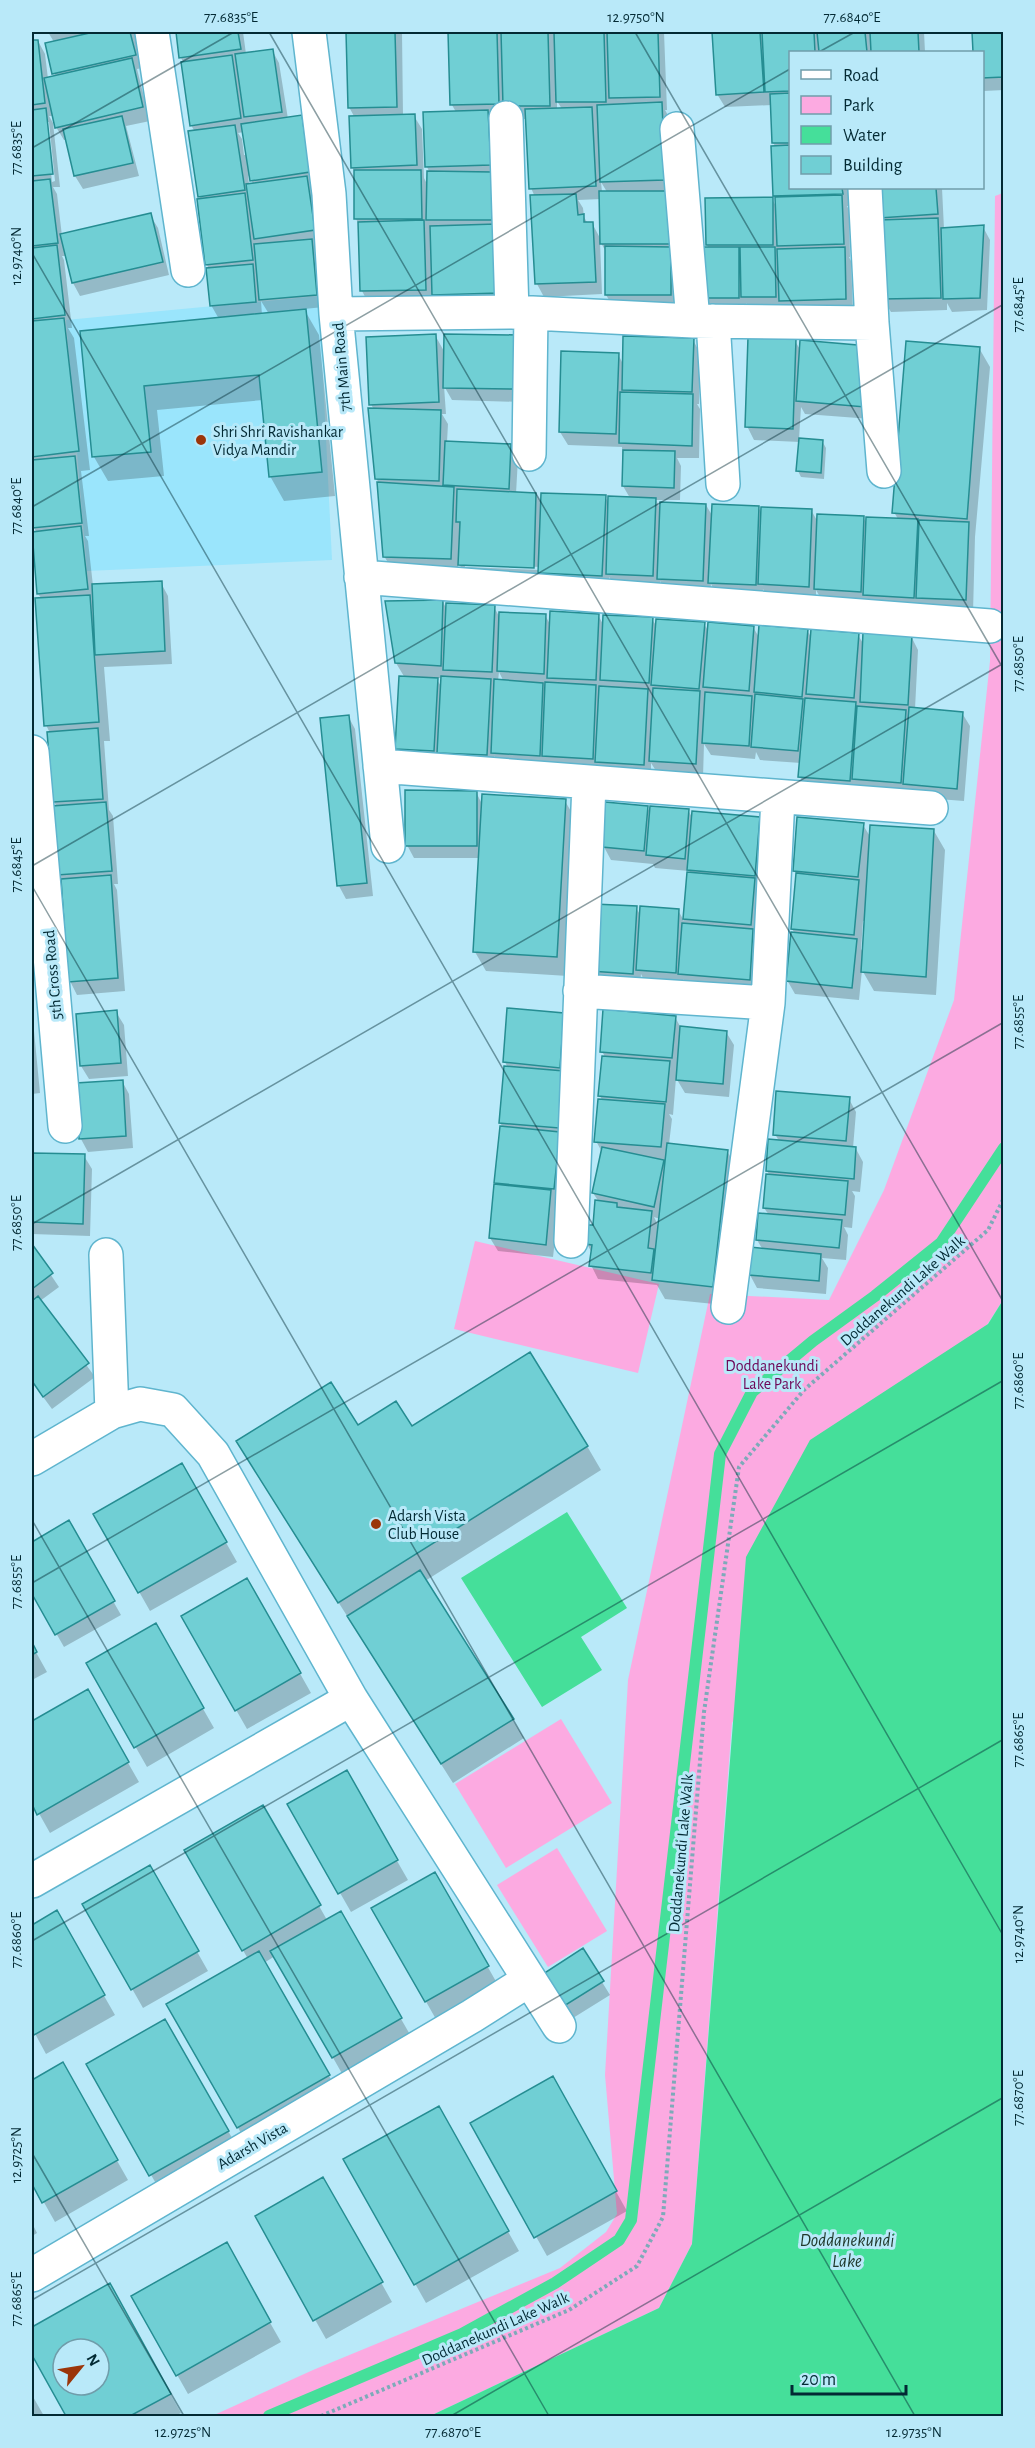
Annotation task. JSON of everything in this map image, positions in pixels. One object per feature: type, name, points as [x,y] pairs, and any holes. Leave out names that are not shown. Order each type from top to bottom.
[{"type":"street","points":[[152,32],[188,270]]},
{"type":"street","name":"7th Main Road","points":[[309,32],[329,194],[336,314],[388,846]]},
{"type":"street","points":[[506,117],[522,312],[529,454]]},
{"type":"street","points":[[677,129],[723,484]]},
{"type":"street","points":[[865,189],[872,323],[884,471]]},
{"type":"street","points":[[336,314],[522,312],[703,321],[872,323]]},
{"type":"street","points":[[361,577],[990,626]]},
{"type":"street","name":"5th Cross Road","points":[[32,752],[65,1126]]},
{"type":"street","points":[[380,766],[931,808]]},
{"type":"street","points":[[571,1241],[589,783]]},
{"type":"street","points":[[728,1308],[768,1003],[778,797]]},
{"type":"street","points":[[580,991],[768,1003]]},
{"type":"street","points":[[106,1255],[112,1412]]},
{"type":"street","points":[[32,1459],[112,1412],[140,1404],[173,1410],[213,1454],[351,1699],[559,2026]]},
{"type":"street","points":[[32,1881],[351,1699]]},
{"type":"street","name":"Adarsh Vista","points":[[32,2275],[472,2016],[529,1980]]},
{"type":"path","name":"Doddanekundi Lake Walk","points":[[321,2416],[569,2310],[637,2266],[663,2217],[704,1712],[739,1467],[804,1390],[988,1230],[1004,1198]]},
{"type":"shaded area","name":"Shri Shri Ravishankar Vidya Mandir","points":[[319,296],[332,560],[87,571],[66,320]]},
{"type":"green space","name":"Doddanekundi Lake Park","points":[[1003,193],[1003,1300],[732,1723],[692,2244],[659,2308],[430,2416],[212,2416],[313,2370],[560,2268],[606,2232],[617,2214],[605,2075],[628,1680],[710,1294],[829,1300],[884,1190],[954,1000],[990,661],[995,196]]},
{"type":"green space","points":[[475,1241],[659,1284],[638,1373],[454,1329]]},
{"type":"green space","points":[[561,1719],[612,1803],[506,1868],[455,1784]]},
{"type":"green space","points":[[557,1848],[607,1931],[548,1967],[497,1885]]},
{"type":"water","name":"Doddanekundi Lake","points":[[1003,1300],[1003,2416],[430,2416],[659,2308],[692,2244],[746,1557],[810,1440],[988,1324]]},
{"type":"water","points":[[567,1512],[627,1608],[581,1637],[602,1670],[542,1707],[461,1578]]},
{"type":"building","points":[[94,32],[130,32],[136,55],[52,74],[45,43]]},
{"type":"building","points":[[176,32],[238,32],[241,49],[179,58]]},
{"type":"building","points":[[346,32],[395,32],[397,107],[348,108]]},
{"type":"building","points":[[448,32],[497,32],[499,104],[450,105]]},
{"type":"building","points":[[501,32],[548,32],[550,106],[503,106]]},
{"type":"building","points":[[554,32],[604,32],[606,102],[556,102]]},
{"type":"building","points":[[607,32],[658,32],[660,97],[609,98]]},
{"type":"building","points":[[712,32],[760,32],[764,92],[716,95]]},
{"type":"building","points":[[762,32],[814,32],[815,51],[789,51],[789,91],[765,92]]},
{"type":"building","points":[[817,32],[865,32],[867,51],[819,51]]},
{"type":"building","points":[[870,32],[918,32],[919,51],[871,51]]},
{"type":"building","points":[[972,32],[1004,32],[1004,77],[984,78],[984,51],[973,51]]},
{"type":"building","points":[[32,40],[38,40],[45,103],[32,105]]},
{"type":"building","points":[[273,49],[282,112],[244,117],[235,54]]},
{"type":"building","points":[[232,55],[241,118],[190,126],[181,62]]},
{"type":"building","points":[[132,58],[143,107],[55,128],[44,78]]},
{"type":"building","points":[[789,93],[789,143],[772,143],[770,94]]},
{"type":"building","points":[[662,102],[665,180],[600,182],[597,105]]},
{"type":"building","points":[[592,107],[596,186],[529,189],[525,109]]},
{"type":"building","points":[[46,108],[53,174],[32,176],[32,110]]},
{"type":"building","points":[[488,110],[491,165],[425,167],[423,112]]},
{"type":"building","points":[[415,114],[417,165],[351,168],[349,116]]},
{"type":"building","points":[[302,115],[310,172],[250,181],[241,124]]},
{"type":"building","points":[[122,116],[133,163],[74,176],[63,129]]},
{"type":"building","points":[[235,125],[245,190],[198,197],[188,131]]},
{"type":"building","points":[[789,145],[789,189],[842,189],[843,194],[773,196],[771,146]]},
{"type":"building","points":[[354,170],[421,170],[422,219],[354,219]]},
{"type":"building","points":[[427,171],[492,172],[492,220],[426,220]]},
{"type":"building","points":[[307,176],[315,230],[254,239],[246,184]]},
{"type":"building","points":[[50,179],[58,243],[32,246],[32,181]]},
{"type":"building","points":[[877,189],[936,189],[938,214],[879,218]]},
{"type":"building","points":[[599,191],[669,191],[670,244],[600,244]]},
{"type":"building","points":[[245,193],[253,260],[205,265],[197,199]]},
{"type":"building","points":[[576,194],[578,215],[584,214],[584,222],[593,222],[596,282],[535,284],[530,195]]},
{"type":"building","points":[[842,195],[844,244],[777,246],[775,197]]},
{"type":"building","points":[[773,197],[773,245],[706,245],[705,198]]},
{"type":"building","points":[[151,213],[163,262],[72,283],[60,234]]},
{"type":"building","points":[[938,218],[941,298],[882,299],[879,220]]},
{"type":"building","points":[[424,220],[426,290],[360,291],[358,222]]},
{"type":"building","points":[[496,224],[499,293],[432,295],[430,226]]},
{"type":"building","points":[[984,225],[980,298],[943,299],[941,228]]},
{"type":"building","points":[[312,239],[317,295],[259,300],[254,244]]},
{"type":"building","points":[[57,245],[65,315],[32,319],[32,248]]},
{"type":"building","points":[[605,246],[671,247],[671,295],[605,295]]},
{"type":"building","points":[[703,247],[739,247],[739,298],[703,298]]},
{"type":"building","points":[[740,247],[775,247],[776,297],[741,297]]},
{"type":"building","points":[[845,247],[846,299],[779,301],[777,249]]},
{"type":"building","points":[[253,264],[256,302],[210,306],[206,268]]},
{"type":"building","points":[[306,309],[322,472],[269,477],[259,375],[144,386],[151,452],[92,457],[80,331]]},
{"type":"building","points":[[64,318],[79,451],[32,457],[32,321]]},
{"type":"building","points":[[436,334],[439,402],[369,405],[366,337]]},
{"type":"building","points":[[444,334],[518,335],[517,389],[443,388]]},
{"type":"building","points":[[623,336],[694,338],[692,392],[622,390]]},
{"type":"building","points":[[748,337],[796,339],[793,429],[745,427]]},
{"type":"building","points":[[800,340],[869,346],[865,407],[796,401]]},
{"type":"building","points":[[906,341],[980,347],[967,519],[892,513]]},
{"type":"building","points":[[561,351],[619,353],[616,434],[559,432]]},
{"type":"building","points":[[620,392],[693,394],[692,446],[619,443]]},
{"type":"building","points":[[368,408],[441,410],[439,481],[375,479]]},
{"type":"building","points":[[799,438],[823,440],[821,473],[796,471]]},
{"type":"building","points":[[445,441],[511,444],[509,489],[443,485]]},
{"type":"building","points":[[623,450],[675,451],[674,488],[622,486]]},
{"type":"building","points":[[75,456],[82,523],[32,528],[32,460]]},
{"type":"building","points":[[377,482],[454,487],[451,559],[383,557]]},
{"type":"building","points":[[457,489],[536,493],[534,568],[458,565],[460,522],[456,522]]},
{"type":"building","points":[[541,493],[606,495],[602,576],[538,573]]},
{"type":"building","points":[[608,496],[656,498],[653,576],[606,574]]},
{"type":"building","points":[[660,502],[706,504],[703,581],[657,579]]},
{"type":"building","points":[[712,504],[759,506],[756,585],[708,583]]},
{"type":"building","points":[[761,507],[812,509],[809,587],[758,584]]},
{"type":"building","points":[[817,514],[864,516],[861,592],[814,589]]},
{"type":"building","points":[[866,517],[918,519],[914,598],[863,595]]},
{"type":"building","points":[[919,520],[969,522],[966,600],[916,598]]},
{"type":"building","points":[[81,526],[88,589],[37,594],[32,532]]},
{"type":"building","points":[[162,581],[165,651],[95,655],[92,584]]},
{"type":"building","points":[[90,595],[99,722],[44,726],[35,598]]},
{"type":"building","points":[[443,600],[441,666],[395,663],[385,601]]},
{"type":"building","points":[[446,603],[495,605],[492,672],[443,670]]},
{"type":"building","points":[[550,611],[599,614],[596,680],[547,678]]},
{"type":"building","points":[[499,612],[546,614],[544,674],[497,671]]},
{"type":"building","points":[[603,615],[653,617],[649,683],[600,680]]},
{"type":"building","points":[[656,619],[705,622],[699,689],[651,685]]},
{"type":"building","points":[[708,622],[754,626],[749,691],[703,687]]},
{"type":"building","points":[[759,625],[808,629],[802,697],[754,692]]},
{"type":"building","points":[[811,629],[859,633],[854,698],[806,694]]},
{"type":"building","points":[[863,632],[912,635],[908,705],[860,702]]},
{"type":"building","points":[[399,676],[438,678],[434,751],[395,749]]},
{"type":"building","points":[[441,676],[491,679],[487,755],[437,753]]},
{"type":"building","points":[[494,679],[543,683],[540,756],[491,753]]},
{"type":"building","points":[[545,682],[596,685],[593,759],[542,756]]},
{"type":"building","points":[[599,686],[648,689],[644,765],[595,762]]},
{"type":"building","points":[[653,688],[700,691],[696,764],[649,761]]},
{"type":"building","points":[[705,692],[752,696],[749,746],[702,743]]},
{"type":"building","points":[[755,694],[803,699],[798,751],[751,747]]},
{"type":"building","points":[[805,698],[856,702],[850,781],[798,777]]},
{"type":"building","points":[[857,706],[906,710],[901,783],[852,779]]},
{"type":"building","points":[[909,707],[963,712],[957,789],[903,784]]},
{"type":"building","points":[[349,715],[367,883],[337,886],[320,718]]},
{"type":"building","points":[[98,728],[103,799],[53,802],[47,732]]},
{"type":"building","points":[[405,790],[477,791],[477,846],[405,846]]},
{"type":"building","points":[[482,794],[566,799],[557,957],[473,952]]},
{"type":"building","points":[[106,802],[112,871],[57,875],[52,806]]},
{"type":"building","points":[[605,802],[648,806],[644,851],[602,847]]},
{"type":"building","points":[[650,806],[689,809],[685,859],[646,855]]},
{"type":"building","points":[[692,811],[760,817],[755,876],[687,870]]},
{"type":"building","points":[[797,817],[864,823],[858,877],[793,871]]},
{"type":"building","points":[[870,825],[934,829],[926,977],[861,972]]},
{"type":"building","points":[[687,872],[755,878],[751,925],[683,919]]},
{"type":"building","points":[[796,873],[859,880],[854,935],[791,929]]},
{"type":"building","points":[[111,875],[118,978],[68,982],[61,879]]},
{"type":"building","points":[[594,904],[637,906],[633,974],[590,971]]},
{"type":"building","points":[[640,906],[679,909],[676,973],[636,970]]},
{"type":"building","points":[[682,923],[753,929],[750,980],[678,974]]},
{"type":"building","points":[[791,932],[857,939],[852,988],[786,981]]},
{"type":"building","points":[[507,1008],[564,1013],[560,1068],[503,1062]]},
{"type":"building","points":[[603,1009],[676,1016],[672,1058],[600,1052]]},
{"type":"building","points":[[117,1010],[121,1063],[80,1066],[76,1014]]},
{"type":"building","points":[[680,1026],[727,1031],[723,1084],[676,1080]]},
{"type":"building","points":[[602,1056],[670,1061],[666,1102],[598,1096]]},
{"type":"building","points":[[504,1066],[564,1071],[559,1128],[499,1123]]},
{"type":"building","points":[[123,1080],[126,1136],[79,1139],[76,1083]]},
{"type":"building","points":[[776,1091],[850,1097],[846,1141],[773,1135]]},
{"type":"building","points":[[598,1099],[665,1104],[661,1147],[594,1142]]},
{"type":"building","points":[[500,1126],[560,1132],[554,1189],[494,1183]]},
{"type":"building","points":[[768,1139],[856,1147],[854,1179],[766,1171]]},
{"type":"building","points":[[667,1143],[728,1150],[713,1287],[652,1280]]},
{"type":"building","points":[[602,1147],[664,1160],[654,1207],[592,1193]]},
{"type":"building","points":[[32,1153],[85,1154],[83,1224],[32,1222]]},
{"type":"building","points":[[766,1174],[848,1181],[845,1215],[763,1208]]},
{"type":"building","points":[[494,1184],[551,1190],[546,1245],[489,1238]]},
{"type":"building","points":[[595,1200],[617,1203],[617,1207],[652,1211],[648,1248],[654,1249],[651,1273],[589,1266],[592,1245],[585,1244],[587,1225],[593,1225]]},
{"type":"building","points":[[758,1213],[842,1220],[839,1248],[756,1240]]},
{"type":"building","points":[[32,1244],[53,1273],[32,1289]]},
{"type":"building","points":[[750,1247],[821,1254],[819,1281],[748,1275]]},
{"type":"building","points":[[38,1296],[89,1363],[43,1397],[32,1381],[32,1301]]},
{"type":"building","name":"Adarsh Vista Club House","points":[[530,1352],[588,1446],[338,1603],[236,1441],[331,1382],[358,1425],[396,1401],[412,1426]]},
{"type":"building","points":[[182,1463],[227,1542],[138,1593],[93,1514]]},
{"type":"building","points":[[69,1520],[115,1601],[55,1635],[32,1594],[32,1542]]},
{"type":"building","points":[[420,1570],[514,1719],[441,1764],[347,1616]]},
{"type":"building","points":[[247,1578],[301,1673],[235,1711],[181,1616]]},
{"type":"building","points":[[156,1623],[204,1708],[134,1748],[86,1663]]},
{"type":"building","points":[[32,1642],[37,1652],[32,1655]]},
{"type":"building","points":[[88,1689],[129,1762],[37,1815],[32,1804],[32,1721]]},
{"type":"building","points":[[347,1770],[398,1860],[338,1894],[287,1804]]},
{"type":"building","points":[[263,1805],[321,1905],[242,1951],[184,1850]]},
{"type":"building","points":[[150,1865],[199,1951],[131,1990],[82,1904]]},
{"type":"building","points":[[435,1872],[489,1966],[425,2002],[371,1908]]},
{"type":"building","points":[[57,1910],[105,1995],[34,2035],[32,2031],[32,1925]]},
{"type":"building","points":[[341,1911],[402,2018],[332,2058],[270,1951]]},
{"type":"building","points":[[583,1948],[604,1981],[564,2006],[543,1974]]},
{"type":"building","points":[[259,1951],[330,2075],[237,2128],[166,2004]]},
{"type":"building","points":[[165,2019],[229,2131],[149,2176],[86,2064]]},
{"type":"building","points":[[63,2062],[118,2160],[42,2203],[32,2184],[32,2080]]},
{"type":"building","points":[[553,2076],[617,2191],[534,2238],[470,2123]]},
{"type":"building","points":[[439,2106],[509,2231],[414,2285],[343,2159]]},
{"type":"building","points":[[323,2177],[383,2282],[313,2321],[255,2216]]},
{"type":"building","points":[[227,2242],[271,2322],[176,2376],[131,2296]]},
{"type":"building","points":[[110,2283],[171,2394],[130,2416],[66,2416],[55,2397],[111,2397],[111,2337],[51,2337],[51,2389],[32,2355],[32,2327]]},
{"type":"waterway","points":[[269,2416],[462,2334],[555,2283],[619,2240],[631,2220],[720,1454],[752,1392],[813,1341],[875,1296],[941,1243],[1004,1148]]},
{"type":"place","name":"Shri Shri Ravishankar Vidya Mandir","points":[[201,440]]},
{"type":"place","name":"Adarsh Vista Club House","points":[[376,1524]]}]
